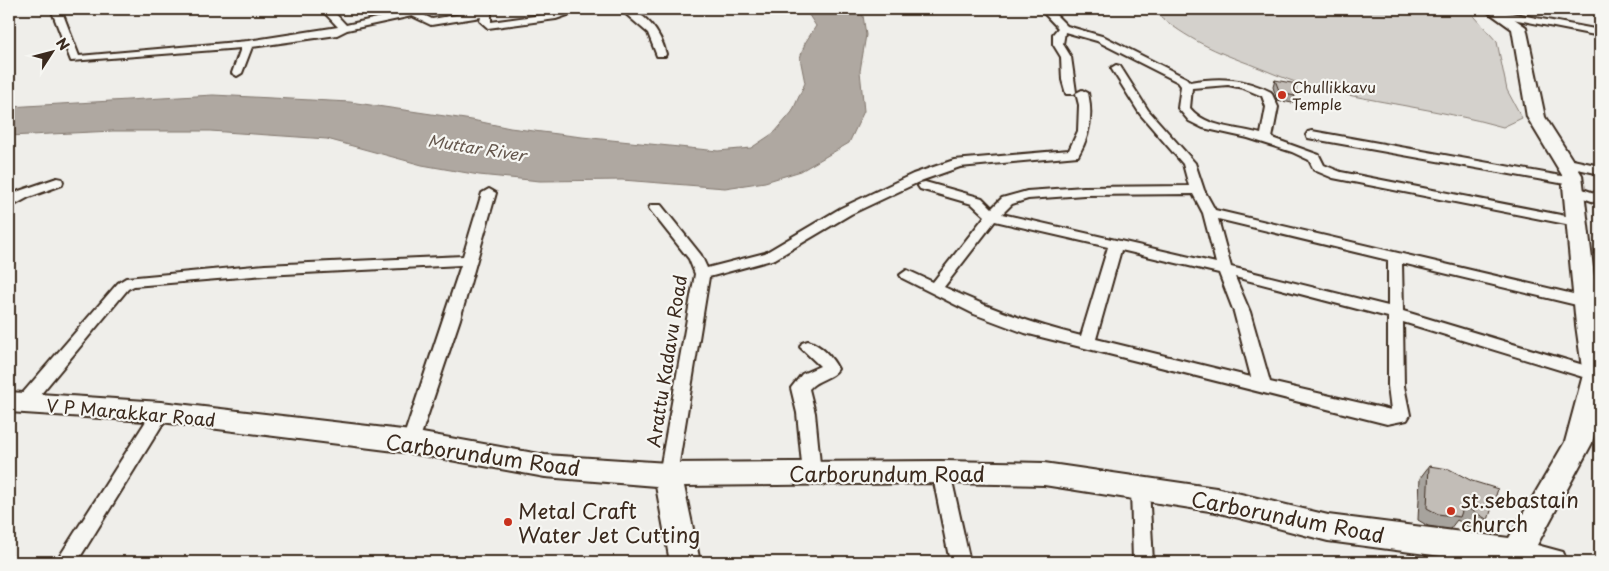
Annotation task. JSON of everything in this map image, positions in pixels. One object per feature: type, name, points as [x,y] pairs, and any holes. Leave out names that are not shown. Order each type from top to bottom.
[{"type":"street","points":[[56,9],[75,59],[248,44],[338,32],[344,28],[413,12],[432,22],[486,13],[485,21],[488,25],[556,16],[580,9]]},
{"type":"street","points":[[326,9],[344,28]]},
{"type":"street","points":[[625,9],[652,28],[658,39],[661,54]]},
{"type":"street","points":[[1045,9],[1063,28],[1101,39],[1182,80],[1187,86],[1184,108],[1193,119],[1208,125],[1266,140],[1315,158],[1318,167],[1338,175],[1576,222]]},
{"type":"street","points":[[1495,12],[1600,33]]},
{"type":"street","points":[[1495,12],[1519,27],[1536,117],[1570,178],[1576,222],[1589,289],[1596,375],[1578,443],[1517,558]]},
{"type":"street","points":[[702,274],[770,256],[846,211],[918,177],[958,163],[1074,152],[1080,136],[1084,132],[1085,105],[1067,80],[1066,57],[1058,44],[1058,34],[1063,28]]},
{"type":"street","points":[[237,72],[248,44]]},
{"type":"street","points":[[1116,68],[1144,112],[1183,153],[1189,162],[1197,190],[1210,214],[1225,270],[1242,312],[1262,385]]},
{"type":"street","points":[[1187,86],[1225,80],[1257,88],[1267,94],[1272,107],[1266,140]]},
{"type":"street","points":[[1312,135],[1570,178],[1600,170]]},
{"type":"street","points":[[1570,178],[1600,200]]},
{"type":"street","points":[[9,204],[24,194],[58,182]]},
{"type":"street","points":[[925,186],[976,202],[992,216],[1225,270],[1396,314],[1596,375]]},
{"type":"street","points":[[935,289],[992,216],[1007,201],[1027,196],[1084,192],[1197,190]]},
{"type":"street","points":[[411,442],[452,319],[489,193]]},
{"type":"street","name":"Arattu Kadavu Road","points":[[656,208],[696,258],[702,274],[668,475]]},
{"type":"street","points":[[1210,214],[1395,257],[1589,289]]},
{"type":"street","points":[[1088,342],[1116,244]]},
{"type":"street","points":[[907,275],[979,310],[1031,329],[1387,417],[1401,415],[1396,386],[1395,257]]},
{"type":"street","points":[[17,402],[123,286],[131,280],[266,270],[468,260]]},
{"type":"street","points":[[808,346],[827,363],[830,369],[808,378],[800,388],[806,413],[812,474]]},
{"type":"street","name":"V P Marakkar Road","points":[[17,402],[161,412],[253,424]]},
{"type":"street","points":[[66,562],[161,412]]},
{"type":"street","name":"Carborundum Road","points":[[253,424],[411,442],[546,466],[668,475],[941,472],[1044,474],[1216,500],[1328,528],[1552,562]]},
{"type":"street","points":[[941,472],[960,562]]},
{"type":"street","points":[[668,475],[685,562]]},
{"type":"street","points":[[1140,488],[1143,562]]},
{"type":"shaded area","points":[[1152,9],[1468,9],[1497,42],[1507,90],[1522,118],[1503,127],[1478,120],[1351,96],[1301,84],[1209,47],[1174,27]]},
{"type":"water","name":"Muttar River","points":[[805,9],[862,9],[866,35],[860,71],[864,111],[849,143],[801,171],[765,182],[725,188],[622,180],[540,181],[479,175],[422,165],[327,139],[210,131],[113,131],[9,136],[9,107],[213,95],[350,102],[472,120],[510,128],[582,137],[718,151],[751,148],[775,132],[792,112],[805,83],[800,58],[805,43],[816,26]]},
{"type":"building","points":[[1275,80],[1297,84],[1295,96],[1280,93]]},
{"type":"building","points":[[1429,466],[1449,469],[1472,481],[1498,489],[1488,520],[1464,506],[1460,517],[1438,514],[1427,508]]},
{"type":"place","name":"Chullikkavu Temple","points":[[1282,95]]},
{"type":"place","name":"st.sebastain church","points":[[1451,511]]},
{"type":"place","name":"Metal Craft Water Jet Cutting","points":[[508,522]]}]
